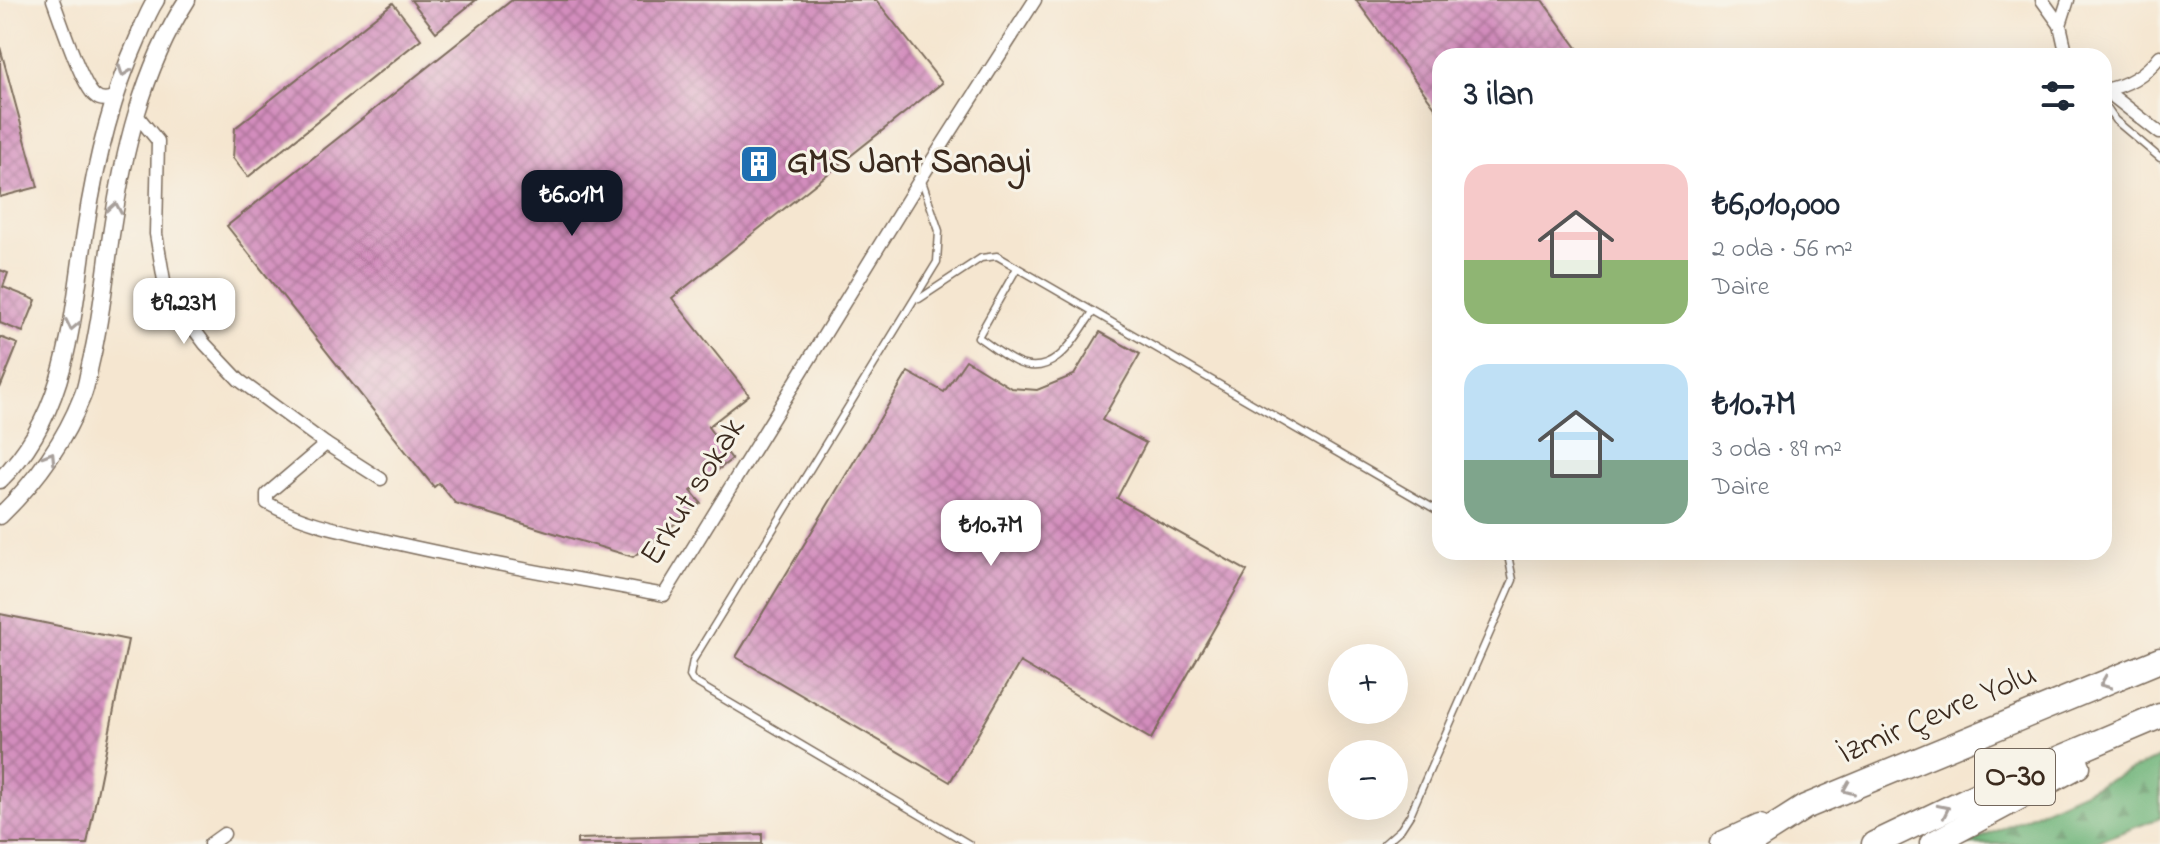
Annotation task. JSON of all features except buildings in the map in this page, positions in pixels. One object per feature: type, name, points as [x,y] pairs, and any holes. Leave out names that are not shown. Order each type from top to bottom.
[{"type":"highway","name":"İzmir Çevre Yolu","points":[[1747,844],[1805,807],[2160,660]]},
{"type":"highway","points":[[1932,844],[2160,719]]},
{"type":"highway","name":"O-30","points":[[1874,844],[2002,783],[2160,719]]},
{"type":"highway","points":[[1722,844],[1805,807]]},
{"type":"street","points":[[53,0],[86,82],[95,96],[104,100],[114,98]]},
{"type":"street","points":[[0,480],[30,442],[58,387],[75,318],[96,168],[114,98],[156,0]]},
{"type":"street","points":[[0,516],[28,489],[52,456],[83,396],[100,322],[113,219],[136,114],[175,18],[187,0]]},
{"type":"street","name":"Erkut sokak","points":[[326,444],[267,494],[267,503],[289,515],[328,527],[437,552],[664,595],[921,178],[1035,0]]},
{"type":"street","points":[[2042,0],[2060,25],[2065,48]]},
{"type":"street","points":[[2060,25],[2068,0]]},
{"type":"street","points":[[2112,92],[2152,66],[2160,56]]},
{"type":"street","points":[[2112,101],[2160,133]]},
{"type":"street","points":[[136,114],[158,141],[156,234],[166,292],[205,344],[239,380],[326,444],[381,479]]},
{"type":"street","points":[[210,844],[224,834]]},
{"type":"lane","points":[[2112,113],[2115,120],[2160,158]]},
{"type":"lane","points":[[921,178],[939,231],[937,262],[916,301],[693,660],[690,676],[693,681],[969,844]]},
{"type":"lane","points":[[916,301],[987,256],[997,256],[1432,507]]},
{"type":"lane","points":[[1017,268],[978,337],[1017,363],[1036,367],[1057,361],[1093,312]]},
{"type":"lane","points":[[1384,844],[1395,837],[1410,815],[1513,580],[1509,560]]},
{"type":"green space","points":[[2160,757],[2160,818],[2090,844],[1967,844]]},
{"type":"place","name":"GMS Jant Sanayi","points":[[759,164]]}]
